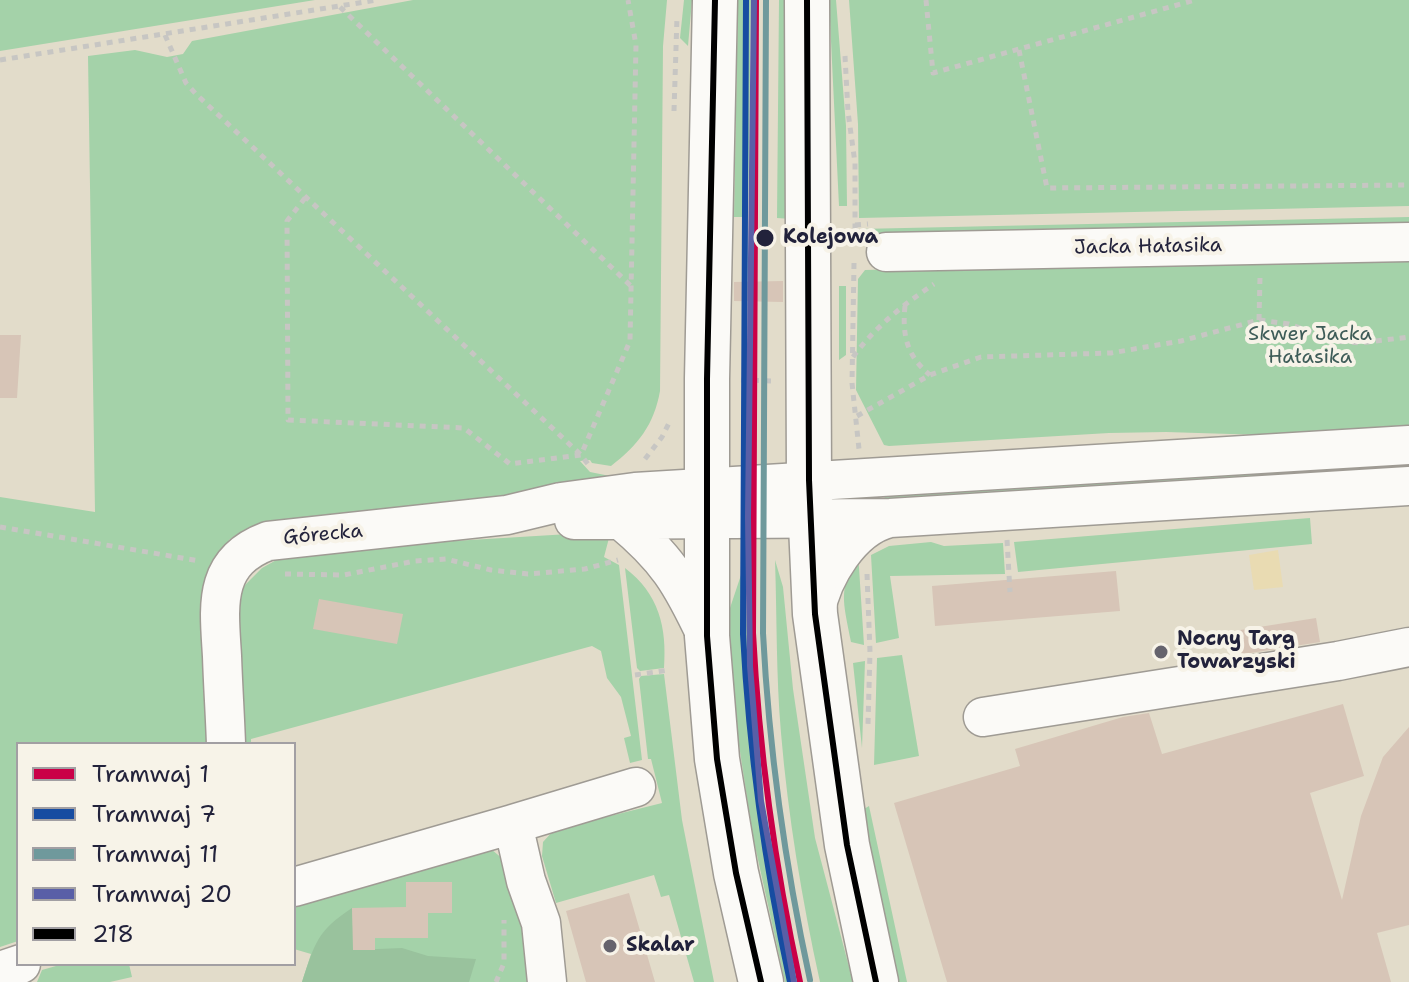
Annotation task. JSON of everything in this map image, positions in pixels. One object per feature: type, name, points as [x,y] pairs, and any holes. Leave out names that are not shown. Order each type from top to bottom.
[{"type":"main road","points":[[715,0],[707,379],[707,636],[712,709],[724,801],[736,873],[761,982]]},
{"type":"main road","points":[[807,0],[831,383],[810,498],[815,614],[847,845],[876,982]]},
{"type":"street","name":"Jacka Hałasika","points":[[870,255],[1409,242]]},
{"type":"street","points":[[810,498],[859,477],[1409,445]]},
{"type":"street","points":[[810,498],[877,524],[1409,486]]},
{"type":"street","name":"Górecka","points":[[232,566],[256,545],[280,538],[507,515],[574,500],[707,502],[810,498]]},
{"type":"street","name":"Górecka","points":[[507,515],[621,520],[707,502]]},
{"type":"street","points":[[621,520],[657,553],[677,578],[707,636]]},
{"type":"street","points":[[815,614],[820,594],[835,565],[877,524]]},
{"type":"street","points":[[226,742],[220,600],[222,587],[232,566]]},
{"type":"street","points":[[983,717],[1409,647]]},
{"type":"street","points":[[296,886],[636,787]]},
{"type":"street","points":[[513,824],[526,881],[541,923],[547,982]]},
{"type":"path","points":[[0,60],[377,0]]},
{"type":"path","points":[[581,455],[630,341],[636,45],[628,0]]},
{"type":"path","points":[[926,0],[933,73],[1195,0]]},
{"type":"path","points":[[340,7],[632,287]]},
{"type":"path","points":[[165,35],[186,83],[196,94],[581,455],[591,468]]},
{"type":"path","points":[[1019,50],[1047,188],[1409,185]]},
{"type":"path","points":[[845,53],[848,112],[870,255],[852,358]]},
{"type":"path","points":[[305,198],[287,221],[288,420],[464,428],[510,464],[581,455]]},
{"type":"path","points":[[831,383],[868,336],[938,282],[969,251]]},
{"type":"path","points":[[1259,320],[1260,274]]},
{"type":"path","points":[[906,305],[903,326],[907,347],[915,363],[930,375]]},
{"type":"path","points":[[857,416],[930,375],[981,357],[1111,353],[1181,341],[1259,320],[1289,324],[1335,341],[1360,343],[1409,337]]},
{"type":"path","points":[[707,379],[831,383],[857,416],[859,477]]},
{"type":"path","points":[[868,738],[877,524]]},
{"type":"path","points":[[0,527],[265,574],[344,575],[415,561],[446,559],[491,570],[528,574],[585,569],[624,559]]},
{"type":"path","points":[[1007,539],[1010,592]]},
{"type":"path","points":[[635,675],[669,670]]},
{"type":"green space","points":[[0,0],[315,0],[0,51]]},
{"type":"green space","points":[[413,0],[667,0],[663,46],[660,391],[649,424],[637,442],[611,466],[590,460],[580,461],[590,472],[610,476],[610,485],[261,525],[244,530],[229,540],[200,615],[210,742],[16,742],[16,942],[0,947],[0,497],[95,512],[88,56],[135,50],[167,57],[183,54],[192,41]]},
{"type":"green space","points":[[684,0],[692,0],[688,46],[680,38]]},
{"type":"green space","points":[[738,0],[751,0],[748,217],[734,217]]},
{"type":"green space","points":[[779,0],[788,0],[791,219],[777,218]]},
{"type":"green space","points":[[829,0],[836,0],[846,126],[847,206],[839,206]]},
{"type":"green space","points":[[849,0],[1409,0],[1409,206],[859,218],[858,124]]},
{"type":"green space","points":[[1409,217],[1409,227],[886,239],[861,238],[859,229]]},
{"type":"green space","name":"Skwer Jacka Hałasika","points":[[1409,256],[1409,430],[1295,436],[1109,433],[889,446],[884,445],[856,390],[858,279],[865,270]]},
{"type":"green space","points":[[839,286],[846,286],[846,355],[839,360]]},
{"type":"green space","points":[[1409,459],[1409,471],[885,503],[884,492]]},
{"type":"green space","points":[[1310,518],[1312,544],[1018,572],[1014,542]]},
{"type":"green space","points":[[569,534],[609,538],[604,557],[619,565],[642,760],[630,763],[624,738],[631,736],[621,697],[607,678],[601,651],[592,646],[251,739],[251,742],[239,742],[237,599],[245,585],[262,568],[289,553]]},
{"type":"green space","points":[[931,542],[944,546],[1003,543],[1005,574],[890,576],[899,638],[876,643],[871,555],[889,546]]},
{"type":"green space","points":[[858,552],[864,645],[851,642],[844,606],[847,577]]},
{"type":"green space","points":[[775,560],[783,587],[793,689],[815,838],[853,982],[820,982],[807,920],[781,733]]},
{"type":"green space","points":[[745,563],[757,771],[770,862],[794,982],[785,982],[753,837],[732,699],[727,617]]},
{"type":"green space","points":[[625,568],[646,589],[658,612],[664,639],[664,668],[640,671],[637,668]]},
{"type":"green space","points":[[902,655],[919,756],[874,765],[877,658]]},
{"type":"green space","points":[[865,661],[862,748],[853,663]]},
{"type":"green space","points":[[664,674],[682,820],[714,982],[694,982],[669,895],[661,897],[654,875],[556,903],[542,856],[543,842],[553,831],[585,818],[590,821],[662,803],[651,759],[648,759],[639,679],[641,676]]},
{"type":"green space","points":[[869,806],[907,982],[896,982],[869,855],[864,809]]},
{"type":"green space","points":[[491,849],[504,860],[535,967],[533,982],[302,982],[311,954],[296,950],[296,906]]},
{"type":"green space","points":[[352,908],[354,950],[402,948],[428,956],[476,959],[469,982],[302,982],[310,957],[324,931]]},
{"type":"green space","points":[[56,966],[129,966],[132,977],[110,982],[37,982],[42,970]]},
{"type":"sand","points":[[1278,550],[1283,587],[1254,590],[1249,555]]},
{"type":"building","points":[[783,281],[783,302],[734,301],[734,282]]},
{"type":"building","points":[[0,335],[21,335],[17,398],[0,398]]},
{"type":"building","points":[[1116,571],[1120,611],[935,626],[932,586]]},
{"type":"building","points":[[319,599],[403,614],[397,644],[313,629]]},
{"type":"building","points":[[1316,618],[1320,642],[1238,655],[1234,631]]},
{"type":"building","points":[[1343,704],[1364,776],[1310,793],[1342,900],[1361,816],[1383,757],[1409,727],[1409,925],[1377,933],[1391,982],[947,982],[894,803],[1020,766],[1015,749],[1123,717],[1149,713],[1162,754]]},
{"type":"building","points":[[406,882],[452,882],[452,913],[428,913],[428,938],[375,938],[375,950],[353,950],[352,908],[406,907]]},
{"type":"building","name":"Skalar","points":[[629,893],[655,982],[586,982],[566,911]]},
{"type":"tram line","name":"7","points":[[746,0],[743,634],[759,809],[790,982]]},
{"type":"tram line","name":"20","points":[[754,0],[748,517],[750,666],[761,801],[794,982]]},
{"type":"tram line","name":"1","points":[[756,0],[753,633],[769,809],[800,982]]},
{"type":"tram line","name":"11","points":[[766,0],[763,633],[779,807],[810,980]]},
{"type":"transit line","name":"218","points":[[715,0],[707,379],[707,636],[717,759],[736,873],[761,982]]},
{"type":"transit line","name":"218","points":[[807,0],[809,480],[815,614],[847,845],[876,982]]},
{"type":"place","name":"Kolejowa","points":[[765,238]]},
{"type":"place","name":"Nocny Targ Towarzyski","points":[[1161,652]]},
{"type":"place","name":"Skalar","points":[[610,946]]}]
